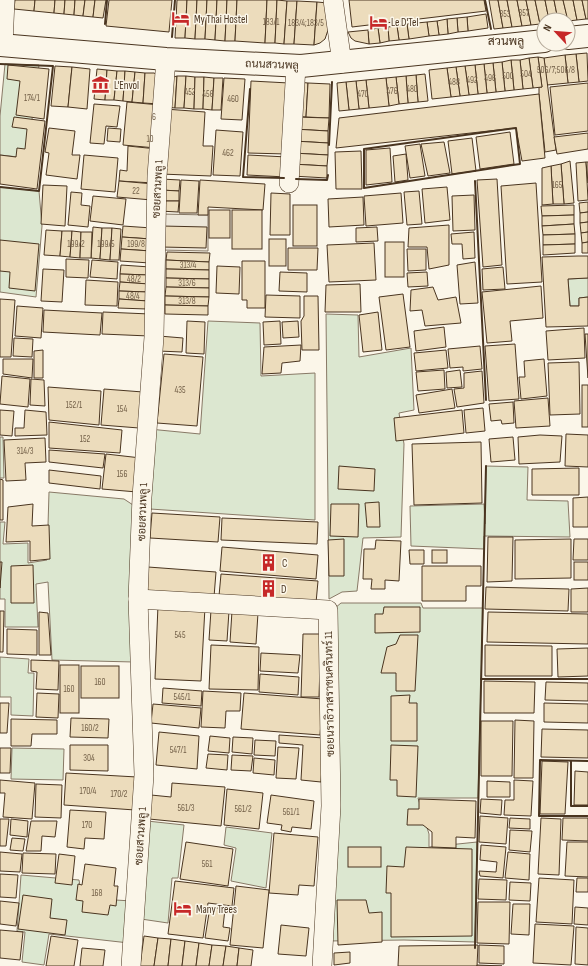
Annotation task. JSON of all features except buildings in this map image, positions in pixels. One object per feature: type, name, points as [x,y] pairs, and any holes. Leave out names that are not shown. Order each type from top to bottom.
[{"type":"main road","points":[[576,37],[588,36]]},
{"type":"main road","name":"ถนนสวนพลู","points":[[1,45],[166,59],[296,66],[342,63],[536,42]]},
{"type":"street","points":[[1,45],[5,0]]},
{"type":"street","points":[[333,0],[342,63]]},
{"type":"street","name":"ซอยสวนพลู 1","points":[[131,966],[144,775],[138,600],[142,497],[154,337],[157,176],[166,59]]},
{"type":"street","points":[[289,183],[296,66]]},
{"type":"street","name":"ซอยนราธิวาสราชนครินทร์ 11","points":[[138,600],[328,610],[331,806],[322,966]]},
{"type":"green space","points":[[5,64],[39,65],[27,158],[0,155],[0,116]]},
{"type":"green space","points":[[0,187],[39,191],[42,226],[36,297],[0,292]]},
{"type":"green space","points":[[588,278],[588,297],[579,298],[579,306],[570,306],[568,279]]},
{"type":"green space","points":[[326,314],[358,315],[359,357],[411,348],[414,410],[399,413],[404,444],[401,537],[363,538],[357,591],[342,592],[329,599]]},
{"type":"green space","points":[[208,321],[260,323],[261,376],[315,373],[315,520],[150,509],[149,429],[200,434]]},
{"type":"green space","points":[[0,437],[3,437],[4,478],[0,478]]},
{"type":"green space","points":[[486,466],[528,467],[527,500],[568,501],[570,537],[484,536],[484,549],[411,546],[410,506],[484,504],[485,524]]},
{"type":"green space","points":[[49,492],[124,499],[136,507],[134,662],[52,660],[48,582],[36,584],[38,627],[5,627],[5,599],[0,599],[0,522],[5,522],[3,544],[28,543],[28,563],[47,560]]},
{"type":"green space","points":[[341,603],[421,603],[423,608],[483,608],[478,798],[418,798],[429,834],[429,847],[477,842],[475,942],[404,940],[327,941],[335,608]]},
{"type":"green space","points":[[0,657],[29,659],[28,673],[34,673],[33,716],[11,715],[11,697],[0,697]]},
{"type":"green space","points":[[12,748],[64,749],[63,780],[11,779]]},
{"type":"green space","points":[[147,821],[184,825],[178,878],[172,878],[168,923],[141,919]]},
{"type":"green space","points":[[226,827],[272,833],[266,888],[231,881],[236,848],[224,845]]},
{"type":"green space","points":[[21,875],[79,880],[82,898],[132,901],[129,943],[49,934],[44,965],[22,962],[25,932],[17,931]]},
{"type":"shaded area","points":[[160,214],[208,215],[208,251],[160,250]]},
{"type":"wall","points":[[105,24],[107,0]]},
{"type":"wall","points":[[172,37],[175,0]]},
{"type":"wall","points":[[485,0],[491,29]]},
{"type":"wall","points":[[0,64],[53,66],[39,191],[0,187]]},
{"type":"wall","points":[[329,145],[332,82]]},
{"type":"wall","points":[[250,89],[243,177],[284,178]]},
{"type":"wall","points":[[516,128],[520,164],[364,188],[364,149],[516,128]]},
{"type":"wall","points":[[296,179],[327,180],[328,175]]},
{"type":"wall","points":[[475,181],[486,400]]},
{"type":"wall","points":[[475,948],[486,466]]},
{"type":"wall","points":[[481,679],[588,679]]},
{"type":"wall","points":[[588,761],[540,760],[539,816],[588,816]]},
{"type":"wall","points":[[571,761],[571,806],[588,806]]},
{"type":"place","name":"My Thai Hostel","points":[[181,19]]},
{"type":"place","name":"Le D'Tel","points":[[378,22]]},
{"type":"place","name":"L'Envol","points":[[101,85]]},
{"type":"place","name":"C","points":[[269,563]]},
{"type":"place","name":"D","points":[[268,589]]},
{"type":"place","name":"Many Trees","points":[[183,909]]},
{"type":"district","name":"สวนพลู","points":[[506,41]]}]
